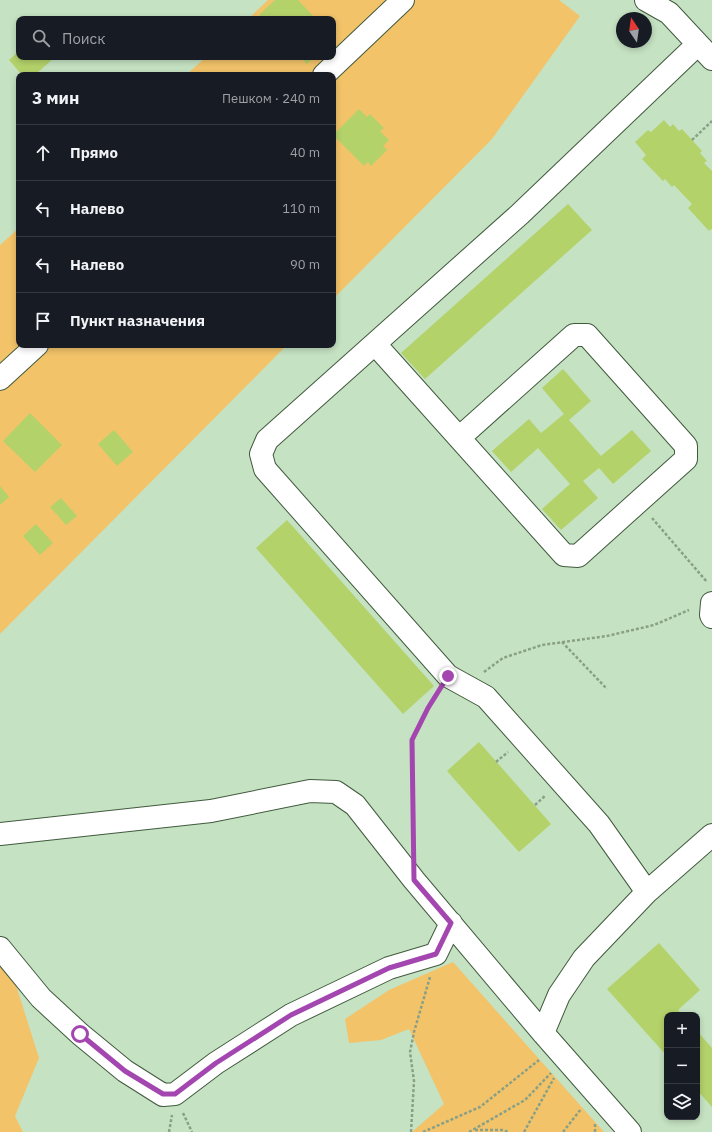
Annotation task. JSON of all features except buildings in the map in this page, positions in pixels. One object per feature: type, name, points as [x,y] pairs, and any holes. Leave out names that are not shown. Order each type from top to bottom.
[{"type":"street","points":[[327,72],[403,0]]},
{"type":"street","points":[[646,0],[668,13],[705,51],[267,440],[261,454],[266,469],[457,681],[486,697],[598,824],[647,892]]},
{"type":"street","points":[[375,344],[459,438],[564,555],[578,556],[686,459],[686,446],[587,335],[574,334],[459,438]]},
{"type":"street","points":[[0,380],[34,348]]},
{"type":"street","points":[[712,603],[712,617]]},
{"type":"street","points":[[0,834],[211,810],[310,791],[336,792],[355,805],[414,880],[554,1046],[630,1132]]},
{"type":"street","points":[[554,1046],[559,995],[584,958],[647,892],[712,835]]},
{"type":"street","points":[[0,948],[41,998],[80,1034],[125,1071],[163,1094],[175,1094],[216,1063],[291,1015],[389,968],[436,954],[451,923]]},
{"type":"path","points":[[692,140],[712,121]]},
{"type":"path","points":[[638,502],[707,582]]},
{"type":"path","points":[[414,880],[412,740],[428,708],[457,681],[503,658],[542,645],[607,636],[654,624],[690,610]]},
{"type":"path","points":[[562,642],[607,689]]},
{"type":"path","points":[[411,1132],[414,1081],[410,1052],[414,1032],[436,954]]},
{"type":"path","points":[[469,1132],[525,1100],[554,1046]]},
{"type":"path","points":[[423,1132],[480,1107],[554,1046]]},
{"type":"path","points":[[524,1132],[554,1046]]},
{"type":"path","points":[[563,1132],[596,1092]]},
{"type":"path","points":[[473,1130],[503,1130],[508,1132]]},
{"type":"shaded area","points":[[268,0],[559,0],[580,16],[492,139],[336,296],[336,72],[189,72],[203,60],[336,60],[336,16],[251,16]]},
{"type":"shaded area","points":[[16,231],[16,348],[284,348],[0,634],[0,245]]},
{"type":"shaded area","points":[[453,962],[604,1132],[412,1132],[444,1104],[409,1029],[381,1040],[349,1043],[345,1019],[389,990]]},
{"type":"shaded area","points":[[0,963],[15,982],[39,1058],[15,1116],[23,1132],[0,1132]]},
{"type":"route","points":[[80,1034],[125,1071],[163,1094],[175,1094],[216,1063],[291,1015],[389,968],[436,954],[451,923],[414,880],[412,740],[428,708],[448,676]]}]
